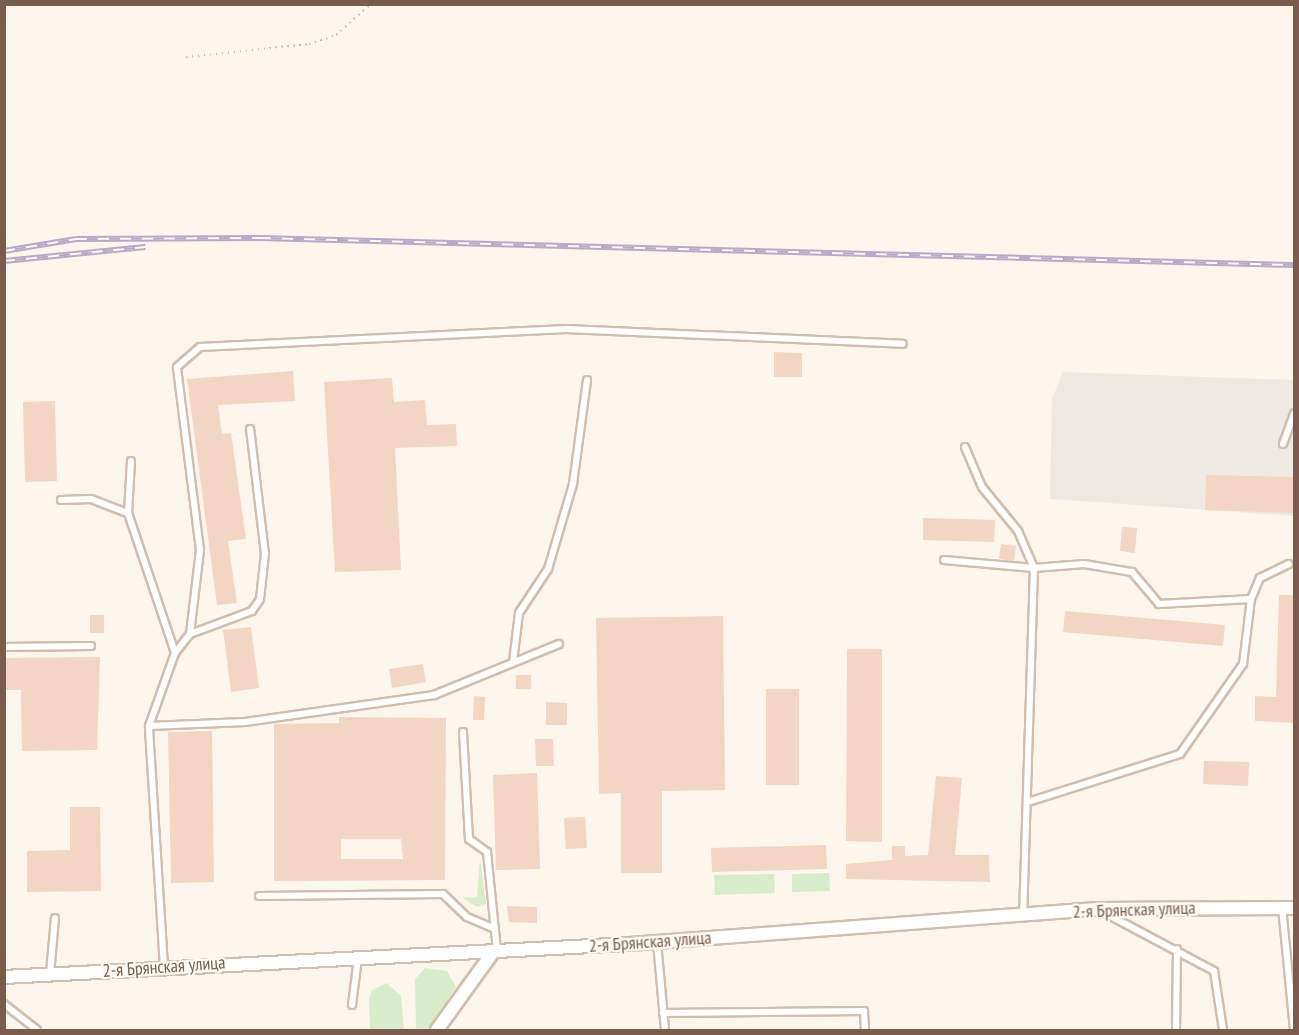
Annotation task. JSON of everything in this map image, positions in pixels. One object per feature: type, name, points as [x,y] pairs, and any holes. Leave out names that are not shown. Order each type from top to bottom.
[{"type":"street","name":"2-я Брянская улица","points":[[4,977],[358,955],[495,952],[657,942],[1097,909],[1288,907]]},
{"type":"street","points":[[437,1030],[495,952]]},
{"type":"lane","points":[[190,634],[200,550],[177,367],[200,347],[566,329],[903,344]]},
{"type":"lane","points":[[513,662],[519,613],[548,569],[573,484],[587,380]]},
{"type":"lane","points":[[1283,444],[1294,413]]},
{"type":"lane","points":[[164,967],[149,726],[175,653],[190,634],[252,611],[260,599],[265,554],[250,429]]},
{"type":"lane","points":[[965,447],[982,487],[1018,531],[1034,568],[1031,801],[1023,916]]},
{"type":"lane","points":[[131,461],[128,513],[175,653]]},
{"type":"lane","points":[[61,500],[91,499],[128,513]]},
{"type":"lane","points":[[944,560],[1034,568],[1084,564],[1132,572],[1159,604],[1251,599]]},
{"type":"lane","points":[[1031,801],[1180,754],[1243,664],[1251,599],[1260,578],[1289,564]]},
{"type":"lane","points":[[149,726],[245,722],[434,695],[559,644]]},
{"type":"lane","points":[[4,646],[91,645]]},
{"type":"lane","points":[[463,732],[469,839],[487,852],[495,929],[495,952]]},
{"type":"lane","points":[[259,896],[443,894],[467,917],[495,929]]},
{"type":"lane","points":[[1288,907],[1294,1030]]},
{"type":"lane","points":[[1097,909],[1177,949],[1214,971],[1223,1030]]},
{"type":"lane","points":[[51,974],[55,918]]},
{"type":"lane","points":[[657,942],[665,1030]]},
{"type":"lane","points":[[1176,1030],[1177,949]]},
{"type":"lane","points":[[352,1005],[358,955]]},
{"type":"lane","points":[[4,1004],[37,1030]]},
{"type":"lane","points":[[663,1013],[864,1011],[865,1030]]},
{"type":"path","points":[[186,57],[309,44],[336,35],[371,4]]},
{"type":"shaded area","points":[[1063,372],[1294,380],[1294,516],[1050,499],[1052,399]]},
{"type":"green space","points":[[480,859],[486,904],[478,907],[462,898],[477,897]]},
{"type":"green space","points":[[829,873],[830,891],[792,892],[792,874]]},
{"type":"green space","points":[[774,874],[775,893],[715,895],[714,875]]},
{"type":"green space","points":[[425,968],[447,971],[456,987],[428,1030],[416,1030],[415,979]]},
{"type":"green space","points":[[387,983],[401,996],[404,1030],[370,1030],[369,1000],[372,990]]},
{"type":"building","points":[[774,352],[802,353],[802,377],[774,377]]},
{"type":"building","points":[[293,371],[295,401],[218,405],[222,434],[231,433],[246,539],[228,541],[237,603],[217,605],[187,379]]},
{"type":"building","points":[[392,378],[394,402],[425,400],[427,425],[456,424],[457,446],[395,448],[401,570],[335,572],[324,382]]},
{"type":"building","points":[[55,401],[57,481],[25,482],[23,402]]},
{"type":"building","points":[[1206,475],[1294,477],[1294,513],[1205,510]]},
{"type":"building","points":[[923,518],[995,520],[994,542],[923,540]]},
{"type":"building","points":[[1122,527],[1137,528],[1135,553],[1120,551]]},
{"type":"building","points":[[1001,544],[1016,546],[1014,561],[999,559]]},
{"type":"building","points":[[1279,595],[1294,595],[1294,723],[1255,721],[1255,696],[1276,697]]},
{"type":"building","points":[[1065,611],[1225,625],[1223,646],[1063,632]]},
{"type":"building","points":[[90,615],[104,615],[104,633],[90,633]]},
{"type":"building","points":[[723,616],[725,790],[662,791],[662,873],[621,873],[621,793],[599,794],[596,618]]},
{"type":"building","points":[[251,627],[259,688],[231,692],[223,630]]},
{"type":"building","points":[[847,649],[882,649],[882,842],[846,841]]},
{"type":"building","points":[[100,657],[97,750],[22,751],[21,690],[4,690],[4,658]]},
{"type":"building","points":[[423,664],[426,682],[392,688],[389,669]]},
{"type":"building","points":[[516,675],[531,675],[531,689],[516,689]]},
{"type":"building","points":[[766,689],[799,689],[799,785],[766,785]]},
{"type":"building","points":[[474,696],[485,697],[484,720],[473,720]]},
{"type":"building","points":[[546,702],[567,703],[567,725],[546,725]]},
{"type":"building","points":[[339,717],[446,718],[445,880],[274,881],[274,724],[339,723]],"holes":[[[341,839],[401,839],[403,859],[341,859]]]},
{"type":"building","points":[[212,731],[214,882],[171,883],[168,732]]},
{"type":"building","points":[[535,739],[553,739],[554,766],[536,766]]},
{"type":"building","points":[[1204,761],[1249,762],[1248,786],[1203,784]]},
{"type":"building","points":[[537,773],[540,869],[496,870],[493,775]]},
{"type":"building","points":[[936,776],[962,778],[955,855],[989,855],[990,882],[846,879],[846,864],[892,860],[892,846],[905,846],[905,856],[928,855]]},
{"type":"building","points":[[70,807],[100,807],[101,891],[27,892],[27,851],[70,850]]},
{"type":"building","points":[[585,817],[587,848],[566,849],[564,818]]},
{"type":"building","points":[[826,845],[827,869],[712,872],[711,848]]},
{"type":"building","points":[[507,906],[537,907],[537,923],[509,922]]},
{"type":"railway","points":[[4,251],[76,239],[260,238],[1294,265]]},
{"type":"railway","points":[[4,261],[145,247]]}]
